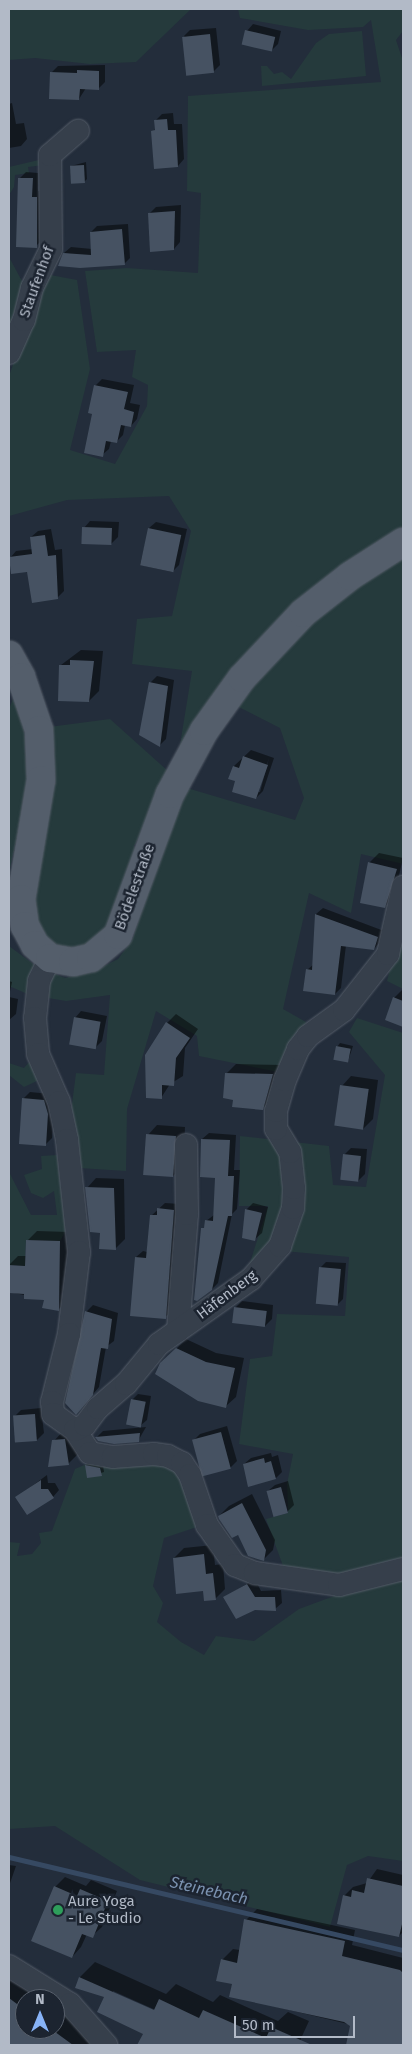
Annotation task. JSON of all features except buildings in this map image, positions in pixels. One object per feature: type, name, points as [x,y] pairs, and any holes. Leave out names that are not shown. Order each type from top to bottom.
[{"type":"main road","name":"Bödelestraße","points":[[50,958],[73,962],[91,958],[118,935],[170,794],[188,759],[242,678],[303,613],[350,576],[403,542]]},
{"type":"main road","points":[[9,655],[20,677],[40,730],[41,780],[21,899],[26,926],[35,945],[50,958]]},
{"type":"street","name":"Staufenhof","points":[[9,353],[24,320],[32,288],[51,249],[50,155],[78,131]]},
{"type":"street","name":"Häfenberg","points":[[75,1430],[85,1425],[98,1408],[126,1384],[159,1344],[251,1279],[280,1246],[293,1208],[294,1188],[290,1152],[276,1128],[276,1111],[286,1080],[298,1049],[308,1036],[344,1010],[388,954],[403,887]]},
{"type":"street","points":[[50,958],[40,981],[35,1018],[38,1054],[61,1111],[79,1252],[69,1334],[52,1402],[53,1414],[75,1430],[90,1453],[113,1457],[161,1455],[182,1463],[190,1475],[207,1525],[234,1565],[256,1573],[339,1585],[403,1569]]},
{"type":"street","name":"Häfenberg","points":[[178,1331],[187,1214],[186,1145]]},
{"type":"street","points":[[9,1966],[70,2004],[106,2045]]},
{"type":"green space","points":[[9,9],[191,9],[136,62],[90,64],[35,58],[9,60]]},
{"type":"green space","points":[[238,9],[403,9],[403,31],[396,40],[403,61],[403,864],[361,854],[351,913],[309,893],[283,1009],[306,1022],[283,1073],[199,1056],[197,1036],[156,1011],[127,1109],[126,1171],[79,1168],[71,1112],[76,1073],[104,1075],[110,995],[66,1001],[30,995],[9,986],[9,946],[36,966],[65,978],[94,971],[118,959],[132,940],[165,838],[187,788],[295,820],[304,798],[280,728],[219,697],[179,751],[192,671],[132,664],[137,619],[172,616],[191,531],[169,496],[67,500],[9,516],[9,376],[45,274],[77,280],[90,369],[70,450],[115,464],[147,406],[148,385],[132,377],[136,350],[97,352],[85,271],[127,268],[198,273],[201,193],[187,191],[188,96],[381,82],[371,20],[363,27],[308,30],[240,18]]},
{"type":"green space","points":[[362,31],[366,76],[262,86],[261,66],[267,66],[274,74],[282,72],[291,79],[316,43],[329,34]]},
{"type":"green space","points":[[43,159],[44,165],[28,167],[29,173],[15,175],[14,187],[9,195],[9,167]]},
{"type":"green space","points":[[9,257],[23,283],[9,330]]},
{"type":"green space","points":[[13,699],[21,715],[25,736],[28,791],[9,872],[9,709]]},
{"type":"green space","points":[[110,719],[169,772],[150,820],[134,846],[137,850],[115,921],[84,948],[65,950],[49,942],[33,915],[49,727]]},
{"type":"green space","points":[[403,916],[403,989],[387,981]]},
{"type":"green space","points":[[357,1018],[403,1033],[403,1861],[368,1856],[347,1865],[330,1927],[140,1880],[55,1826],[9,1829],[9,1542],[20,1543],[17,1556],[32,1554],[41,1543],[39,1533],[52,1531],[75,1469],[96,1460],[174,1466],[200,1526],[164,1538],[153,1586],[163,1603],[157,1622],[181,1642],[204,1655],[216,1636],[254,1641],[299,1609],[345,1592],[283,1566],[266,1519],[288,1513],[287,1484],[293,1454],[239,1444],[250,1359],[272,1356],[277,1314],[345,1316],[349,1257],[273,1250],[247,1272],[268,1206],[239,1206],[240,1136],[329,1146],[333,1185],[366,1187],[385,1075],[349,1032]]},
{"type":"green space","points":[[30,1061],[39,1080],[24,1087],[9,1075],[9,1063],[24,1068]]},
{"type":"green space","points":[[57,1155],[66,1231],[60,1241],[26,1240],[25,1266],[9,1265],[9,1172],[31,1215],[57,1215],[54,1191],[43,1198],[31,1193],[24,1175],[42,1169],[41,1156]]},
{"type":"waterway","name":"Steinebach","points":[[9,1857],[403,1950]]},
{"type":"place","name":"Aure Yoga - Le Studio","points":[[58,1910]]}]
